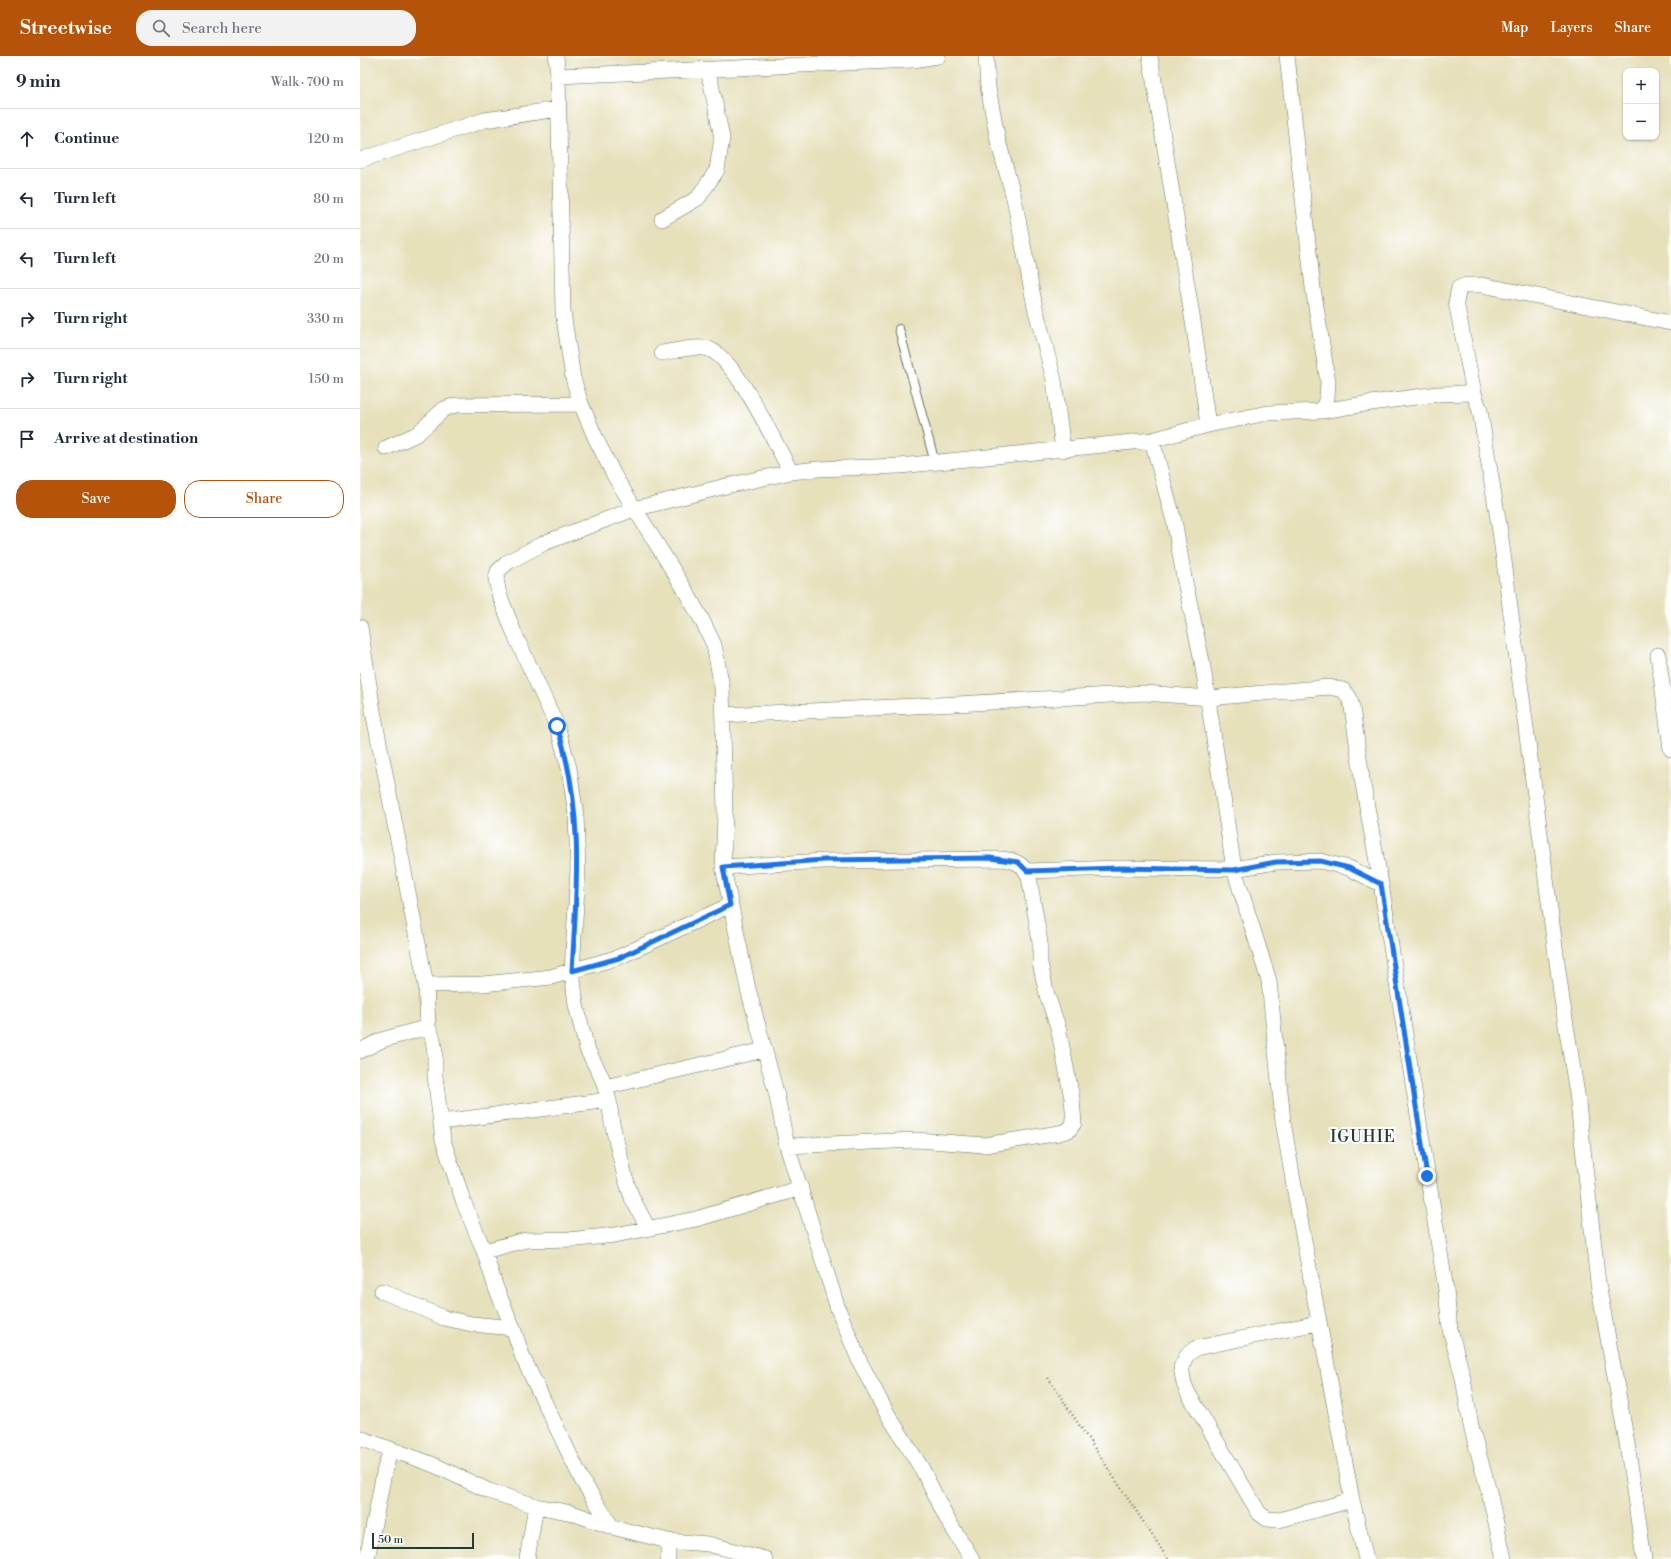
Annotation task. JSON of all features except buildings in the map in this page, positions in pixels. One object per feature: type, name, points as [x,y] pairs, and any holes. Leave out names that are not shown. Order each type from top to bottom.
[{"type":"street","points":[[556,56],[558,76],[563,312],[569,356],[581,404],[596,439],[634,509],[684,588],[714,645],[722,687],[725,814],[723,867],[748,989],[776,1092],[787,1146],[838,1309],[859,1360],[885,1410],[922,1469],[947,1519],[972,1559]]},
{"type":"street","points":[[558,76],[913,60],[938,56]]},
{"type":"street","points":[[986,56],[988,87],[998,141],[1014,198],[1035,307],[1054,380],[1063,450]]},
{"type":"street","points":[[1150,56],[1193,320],[1208,425]]},
{"type":"street","points":[[1287,56],[1313,288],[1328,382],[1327,398],[1322,411]]},
{"type":"street","points":[[662,219],[698,198],[716,170],[722,138],[708,69]]},
{"type":"street","points":[[360,160],[485,120],[558,109]]},
{"type":"street","points":[[1644,1559],[1627,1443],[1598,1284],[1577,1094],[1560,992],[1500,531],[1480,411],[1474,393],[1456,302],[1459,288],[1466,285],[1482,285],[1671,323]]},
{"type":"street","points":[[662,352],[705,348],[726,361],[750,394],[791,472]]},
{"type":"street","points":[[648,1228],[632,1198],[625,1177],[612,1123],[607,1094],[587,1049],[576,1005],[572,971],[578,870],[576,815],[569,768],[557,726],[515,635],[499,594],[496,579],[498,571],[508,562],[544,543],[634,509],[726,486],[791,472],[818,469],[884,467],[934,463],[1013,453],[1063,450],[1152,440],[1208,425],[1268,413],[1322,411],[1438,394],[1474,393]]},
{"type":"street","points":[[386,448],[417,434],[444,409],[456,405],[581,404]]},
{"type":"street","points":[[1152,440],[1175,524],[1209,698],[1234,870],[1269,981],[1284,1121],[1318,1323],[1352,1500],[1366,1559]]},
{"type":"street","points":[[360,627],[373,711],[426,985],[428,1027],[432,1039],[443,1140],[464,1203],[484,1251],[496,1288],[513,1328],[523,1358],[582,1480],[612,1527]]},
{"type":"street","points":[[1658,655],[1671,749]]},
{"type":"street","points":[[723,715],[949,705],[1145,693],[1209,698],[1329,687],[1339,688],[1347,694],[1352,707],[1362,779],[1381,884],[1446,1290],[1450,1329],[1462,1378],[1471,1426],[1496,1520],[1504,1559]]},
{"type":"street","points":[[723,867],[824,860],[990,858],[1018,862],[1027,871],[1036,915],[1040,963],[1047,995],[1058,1027],[1072,1098],[1075,1119],[1070,1130],[985,1145],[916,1140],[787,1146]]},
{"type":"street","points":[[1027,871],[1119,868],[1234,870],[1276,862],[1320,861],[1349,868],[1381,884]]},
{"type":"street","points":[[426,985],[516,982],[551,978],[619,958],[730,905]]},
{"type":"street","points":[[360,1051],[382,1040],[428,1027]]},
{"type":"street","points":[[441,1122],[607,1094],[764,1050]]},
{"type":"street","points":[[484,1251],[526,1240],[595,1238],[696,1219],[801,1188]]},
{"type":"street","points":[[382,1290],[444,1318],[472,1324],[513,1328]]},
{"type":"street","points":[[1318,1323],[1196,1348],[1187,1354],[1183,1360],[1181,1374],[1188,1393],[1244,1488],[1263,1517],[1271,1520],[1279,1520],[1352,1500]]},
{"type":"street","points":[[360,1438],[391,1451],[434,1465],[489,1491],[536,1506],[572,1513],[612,1527],[668,1541],[708,1544],[765,1559]]},
{"type":"street","points":[[368,1559],[385,1468],[391,1451]]},
{"type":"street","points":[[527,1559],[536,1506]]},
{"type":"street","points":[[668,1541],[668,1559]]},
{"type":"lane","points":[[899,329],[934,463]]},
{"type":"path","points":[[1048,1378],[1168,1559]]},
{"type":"district","name":"IGUHIE","points":[[1363,1137]]},
{"type":"route","points":[[557,726],[565,749],[574,791],[576,815],[578,870],[572,971],[619,958],[656,939],[730,905],[723,867],[824,860],[854,862],[881,860],[917,861],[990,858],[1018,862],[1027,871],[1119,868],[1234,870],[1259,864],[1276,862],[1320,861],[1341,865],[1381,884],[1427,1176]]}]
